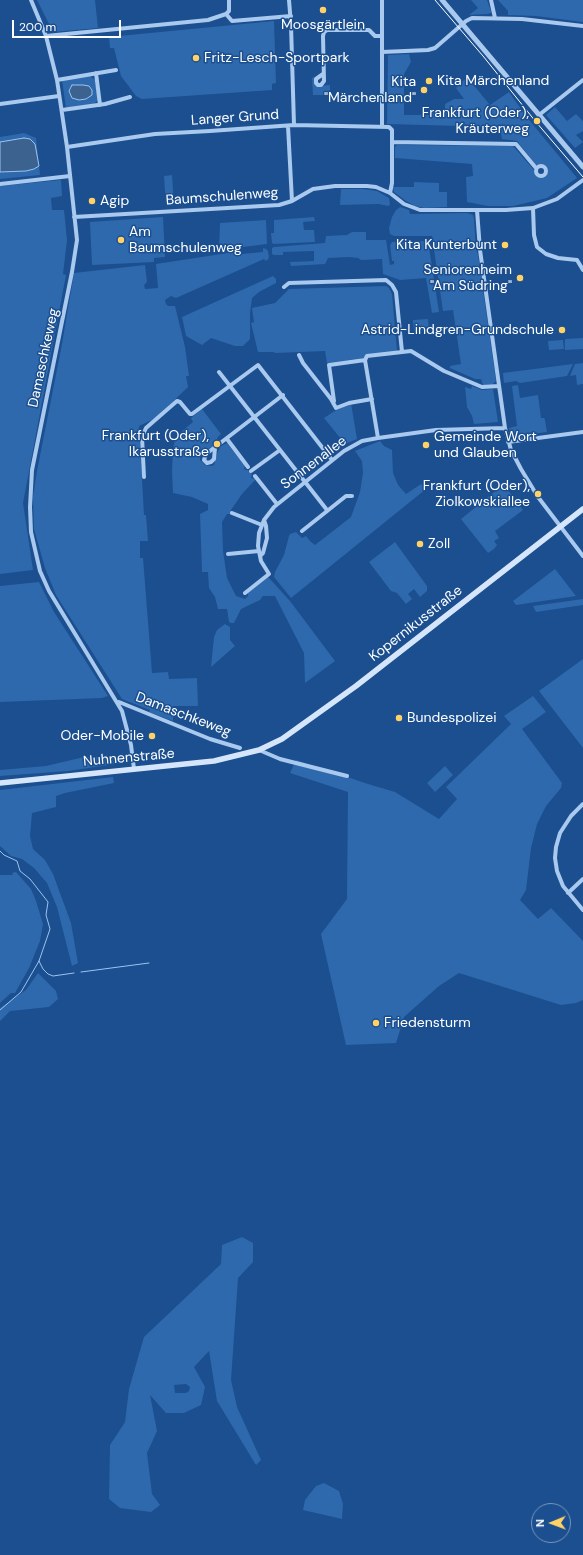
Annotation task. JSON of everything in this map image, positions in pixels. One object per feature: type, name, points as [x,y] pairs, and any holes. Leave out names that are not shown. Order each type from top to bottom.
[{"type":"main road","name":"Kopernikusstraße","points":[[259,750],[282,740],[356,686],[583,509]]},
{"type":"main road","name":"Nuhnenstraße","points":[[0,783],[214,761],[259,750]]},
{"type":"street","name":"Damaschkeweg","points":[[31,0],[46,36],[62,110],[76,240],[72,272],[32,470],[30,507],[31,532],[40,571],[49,591],[72,631],[118,702],[128,733],[134,769]]},
{"type":"street","points":[[46,36],[208,20],[226,14],[230,11],[228,0]]},
{"type":"street","points":[[289,0],[294,125]]},
{"type":"street","points":[[382,0],[382,126],[389,127],[392,130],[392,183],[390,193]]},
{"type":"street","points":[[442,0],[583,167]]},
{"type":"street","points":[[491,0],[495,18]]},
{"type":"street","points":[[226,14],[232,21],[290,16]]},
{"type":"street","points":[[382,52],[428,50],[435,48],[462,24],[472,18],[522,19],[583,26]]},
{"type":"street","points":[[323,74],[324,32],[327,30],[369,30],[375,36],[382,36]]},
{"type":"street","points":[[56,80],[116,70]]},
{"type":"street","points":[[96,73],[100,105]]},
{"type":"street","points":[[539,115],[583,80]]},
{"type":"street","points":[[0,104],[59,96]]},
{"type":"street","points":[[62,110],[100,105],[130,97]]},
{"type":"street","name":"Langer Grund","points":[[67,147],[155,134],[294,125],[382,126]]},
{"type":"street","points":[[288,126],[292,201]]},
{"type":"street","points":[[392,142],[516,144],[536,168]]},
{"type":"street","points":[[0,184],[70,176]]},
{"type":"street","name":"Baumschulenweg","points":[[74,217],[279,205],[292,201],[310,190],[322,187],[368,186],[376,187],[390,193],[404,204],[420,210],[533,208],[557,199],[583,180]]},
{"type":"street","points":[[533,208],[534,235],[537,247],[546,254],[558,258],[577,260],[583,270]]},
{"type":"street","points":[[477,210],[480,250],[508,442],[521,469],[560,527],[583,556]]},
{"type":"street","points":[[284,287],[289,282],[386,280],[392,285],[396,292],[402,352]]},
{"type":"street","points":[[334,404],[329,365],[365,360],[367,356],[402,352],[414,352],[444,371],[482,387],[499,386]]},
{"type":"street","points":[[299,355],[303,363],[336,408],[349,402],[372,399]]},
{"type":"street","points":[[365,360],[378,438]]},
{"type":"street","points":[[144,477],[142,437],[146,428],[177,401],[180,402],[188,413],[192,414],[229,385],[258,365],[283,395],[332,460]]},
{"type":"street","points":[[219,372],[327,510]]},
{"type":"street","points":[[325,391],[332,388]]},
{"type":"street","points":[[215,448],[283,395]]},
{"type":"street","name":"Sonnenallee","points":[[245,593],[268,574],[260,556],[258,539],[264,520],[278,504],[332,460],[354,445],[362,441],[378,438],[436,430],[505,428]]},
{"type":"street","points":[[508,442],[583,432]]},
{"type":"street","points":[[227,439],[248,467]]},
{"type":"street","points":[[251,471],[280,450]]},
{"type":"street","points":[[255,476],[278,504]]},
{"type":"street","points":[[302,531],[346,496],[352,496]]},
{"type":"street","points":[[232,513],[262,525]]},
{"type":"street","points":[[260,556],[263,553],[267,538],[264,520]]},
{"type":"street","points":[[228,554],[259,551]]},
{"type":"street","name":"Damaschkeweg","points":[[118,702],[210,739],[240,748]]},
{"type":"street","points":[[259,750],[280,759],[347,776]]},
{"type":"street","points":[[583,804],[568,820],[560,833],[555,852],[555,862],[558,875],[563,886],[583,910]]},
{"type":"street","points":[[579,808],[583,812]]},
{"type":"street","points":[[568,893],[583,879]]},
{"type":"shaded area","points":[[37,0],[95,0],[98,28],[53,32]]},
{"type":"shaded area","points":[[471,0],[487,0],[491,13],[469,15],[478,8]]},
{"type":"shaded area","points":[[498,0],[583,0],[583,22],[536,16],[508,15],[508,11]]},
{"type":"shaded area","name":"Fritz-Lesch-Sportpark","points":[[274,21],[276,83],[272,84],[272,90],[142,99],[136,96],[121,76],[114,48],[110,48],[109,37]]},
{"type":"shaded area","points":[[409,54],[411,62],[404,74],[404,115],[431,115],[431,112],[445,112],[445,104],[454,99],[464,99],[456,88],[467,77],[490,105],[509,92],[525,115],[577,178],[547,198],[513,206],[488,206],[467,202],[466,177],[473,176],[472,164],[395,158],[395,147],[397,145],[513,146],[534,170],[538,177],[545,176],[547,171],[546,167],[543,165],[536,165],[517,141],[502,139],[500,127],[387,124],[388,55]]},
{"type":"shaded area","points":[[90,76],[95,80],[98,100],[94,104],[66,108],[62,80]]},
{"type":"shaded area","points":[[314,77],[314,82],[317,86],[330,85],[330,95],[313,95],[312,78]]},
{"type":"shaded area","points":[[72,85],[89,86],[92,90],[92,95],[86,99],[79,100],[72,98],[69,91]]},
{"type":"shaded area","points":[[555,107],[567,121],[576,114],[583,121],[583,131],[576,135],[583,142],[575,148],[546,115]]},
{"type":"shaded area","points":[[24,133],[36,138],[40,175],[0,179],[0,137]]},
{"type":"shaded area","points":[[24,138],[30,139],[35,144],[39,166],[26,171],[0,172],[0,142]]},
{"type":"shaded area","points":[[172,175],[174,205],[166,206],[164,176]]},
{"type":"shaded area","points":[[61,180],[62,196],[51,198],[52,210],[64,210],[67,240],[63,274],[66,275],[23,503],[33,570],[0,574],[0,186]]},
{"type":"shaded area","points":[[414,182],[439,183],[439,192],[447,192],[447,207],[424,208],[415,206],[394,192],[393,187],[414,187]]},
{"type":"shaded area","points":[[341,189],[363,189],[377,191],[389,198],[390,204],[389,206],[378,204],[340,205]]},
{"type":"shaded area","points":[[400,207],[409,210],[410,214],[467,213],[473,215],[476,249],[496,381],[492,385],[483,385],[481,379],[475,379],[450,368],[450,366],[461,364],[453,310],[443,311],[432,236],[394,236],[390,234],[389,228],[392,217],[396,210]]},
{"type":"shaded area","points":[[163,217],[165,257],[154,258],[154,262],[92,265],[90,222]]},
{"type":"shaded area","points":[[314,217],[315,221],[303,222],[304,230],[314,230],[315,242],[272,243],[271,233],[274,233],[274,220]]},
{"type":"shaded area","points":[[266,220],[267,244],[219,250],[220,223]]},
{"type":"shaded area","points":[[352,232],[366,232],[366,240],[386,240],[390,265],[394,264],[394,261],[392,261],[390,245],[392,242],[428,241],[439,312],[432,313],[426,278],[400,280],[383,274],[382,259],[361,260],[358,258],[349,257],[328,258],[325,264],[291,266],[290,262],[314,261],[314,251],[283,252],[283,255],[272,254],[272,248],[274,247],[325,243],[326,236],[347,235]]},
{"type":"shaded area","points":[[263,248],[268,251],[269,258],[266,261],[264,259],[176,298],[171,296],[165,300],[168,306],[175,306],[185,347],[189,376],[186,376],[188,387],[159,415],[139,426],[144,515],[146,515],[148,541],[140,541],[140,558],[143,558],[152,673],[168,672],[169,679],[197,678],[198,706],[173,706],[173,721],[149,712],[150,710],[122,699],[56,595],[45,568],[34,529],[33,497],[37,471],[62,344],[74,273],[145,265],[147,282],[144,285],[145,289],[158,288],[156,264],[241,251],[242,254],[263,252]]},
{"type":"shaded area","points":[[273,276],[276,279],[276,283],[259,292],[252,298],[250,313],[250,339],[243,346],[235,346],[211,338],[202,345],[186,336],[182,317]]},
{"type":"shaded area","points":[[386,286],[392,294],[397,351],[364,358],[327,363],[325,351],[275,353],[258,352],[251,323],[254,322],[252,308],[275,303],[289,289]]},
{"type":"shaded area","points":[[428,319],[429,330],[414,331],[413,320]]},
{"type":"shaded area","points":[[583,338],[583,349],[565,350],[565,339]]},
{"type":"shaded area","points":[[563,340],[564,349],[549,350],[548,341]]},
{"type":"shaded area","points":[[583,363],[583,384],[577,385],[576,375],[570,376],[575,364]]},
{"type":"shaded area","points":[[573,364],[567,376],[520,383],[516,381],[504,383],[503,373]]},
{"type":"shaded area","points":[[518,385],[520,398],[538,395],[541,418],[544,418],[545,420],[547,432],[532,434],[532,437],[511,439],[509,428],[517,426],[512,386]]},
{"type":"shaded area","points":[[472,386],[482,390],[493,389],[498,422],[474,424],[467,407],[465,387],[471,389]]},
{"type":"shaded area","points":[[351,403],[357,439],[345,444],[324,418]]},
{"type":"shaded area","points":[[202,409],[221,434],[217,438],[219,441],[200,455],[200,460],[205,465],[214,465],[218,451],[221,446],[227,443],[245,466],[244,469],[248,470],[252,474],[251,478],[256,479],[242,494],[231,510],[231,514],[227,514],[222,522],[223,551],[227,578],[236,596],[245,599],[248,596],[248,593],[268,577],[290,601],[335,661],[305,683],[304,653],[275,596],[263,596],[260,600],[241,609],[234,623],[231,623],[229,622],[227,609],[218,609],[215,597],[209,588],[208,572],[202,572],[200,514],[208,510],[208,504],[192,497],[173,493],[172,472],[175,439],[193,422],[191,418]]},
{"type":"shaded area","points":[[380,441],[384,446],[392,450],[393,473],[398,485],[406,494],[421,484],[426,489],[291,598],[274,577],[284,555],[290,534],[296,532],[302,538],[306,536],[315,545],[351,517],[360,492],[363,473],[362,461],[355,451]]},
{"type":"shaded area","points":[[503,485],[523,510],[495,531],[499,538],[494,541],[497,545],[488,553],[461,519]]},
{"type":"shaded area","points":[[395,542],[427,586],[427,591],[420,597],[414,589],[408,594],[412,599],[406,604],[397,593],[391,591],[369,562]]},
{"type":"shaded area","points":[[555,569],[576,596],[516,605],[513,601]]},
{"type":"shaded area","points":[[39,582],[54,612],[108,696],[102,698],[0,702],[0,586]]},
{"type":"shaded area","points":[[583,599],[583,605],[536,612],[533,606]]},
{"type":"shaded area","points":[[225,624],[230,627],[230,640],[235,646],[211,667],[214,637],[217,630]]},
{"type":"shaded area","points":[[583,659],[583,748],[539,691]]},
{"type":"shaded area","points":[[533,696],[546,712],[522,729],[562,783],[561,788],[546,806],[537,824],[531,848],[526,890],[520,900],[538,919],[551,908],[583,941],[583,1000],[576,1003],[561,1005],[459,973],[439,986],[404,1017],[396,1043],[346,1045],[321,934],[347,899],[348,792],[290,773],[296,760],[395,792],[439,819],[457,799],[446,787],[511,724],[504,716]]},
{"type":"shaded area","points":[[84,757],[121,757],[122,763],[68,771],[0,776],[0,770],[46,766]]},
{"type":"shaded area","points":[[445,766],[453,775],[435,792],[427,783]]},
{"type":"shaded area","points":[[113,777],[114,783],[56,796],[56,807],[32,813],[30,836],[33,849],[45,860],[53,874],[71,923],[78,963],[72,966],[57,907],[47,883],[34,868],[22,859],[11,856],[0,846],[0,790]]},
{"type":"shaded area","points":[[16,872],[31,889],[43,924],[40,941],[29,968],[15,993],[11,993],[0,1003],[0,875],[13,875],[12,873]]},
{"type":"shaded area","points":[[38,973],[56,991],[58,999],[49,1007],[10,1011],[0,1021],[0,1008],[26,990]]},
{"type":"shaded area","points":[[242,1237],[253,1243],[253,1262],[238,1278],[231,1380],[237,1407],[261,1460],[256,1465],[217,1401],[209,1351],[194,1367],[205,1387],[201,1405],[184,1413],[166,1413],[150,1395],[157,1431],[147,1453],[152,1494],[160,1505],[151,1512],[120,1508],[109,1499],[110,1445],[125,1422],[129,1389],[144,1337],[221,1264],[222,1245]],"holes":[[[186,1384],[190,1387],[189,1391],[186,1393],[175,1393],[174,1385]]]},
{"type":"shaded area","points":[[324,1483],[339,1491],[343,1504],[342,1519],[303,1510],[305,1500],[316,1486]]},
{"type":"waterway","points":[[0,851],[4,855],[17,861],[20,871],[30,879],[48,902],[46,915],[50,929],[39,961],[21,992],[0,1010]]},
{"type":"waterway","points":[[39,961],[43,969],[48,974],[53,976],[74,973]]},
{"type":"waterway","points":[[81,972],[149,963]]},
{"type":"tram line","points":[[435,0],[583,177]]},
{"type":"place","name":"Moosgärtlein","points":[[323,10]]},
{"type":"place","name":"Fritz-Lesch-Sportpark","points":[[196,58]]},
{"type":"place","name":"Kita Märchenland","points":[[429,81]]},
{"type":"place","name":"Kita \"Märchenland\"","points":[[424,90]]},
{"type":"place","name":"Frankfurt (Oder), Kräuterweg","points":[[537,121]]},
{"type":"place","name":"Agip","points":[[92,201]]},
{"type":"place","name":"Am Baumschulenweg","points":[[121,240]]},
{"type":"place","name":"Kita Kunterbunt","points":[[505,245]]},
{"type":"place","name":"Seniorenheim \"Am Südring\"","points":[[520,278]]},
{"type":"place","name":"Astrid-Lindgren-Grundschule","points":[[562,330]]},
{"type":"place","name":"Frankfurt (Oder), Ikarusstraße","points":[[217,444]]},
{"type":"place","name":"Gemeinde Wort und Glauben","points":[[426,445]]},
{"type":"place","name":"Frankfurt (Oder), Ziolkowskiallee","points":[[538,494]]},
{"type":"place","name":"Zoll","points":[[420,544]]},
{"type":"place","name":"Bundespolizei","points":[[399,718]]},
{"type":"place","name":"Oder-Mobile","points":[[152,736]]},
{"type":"place","name":"Friedensturm","points":[[376,1023]]}]
